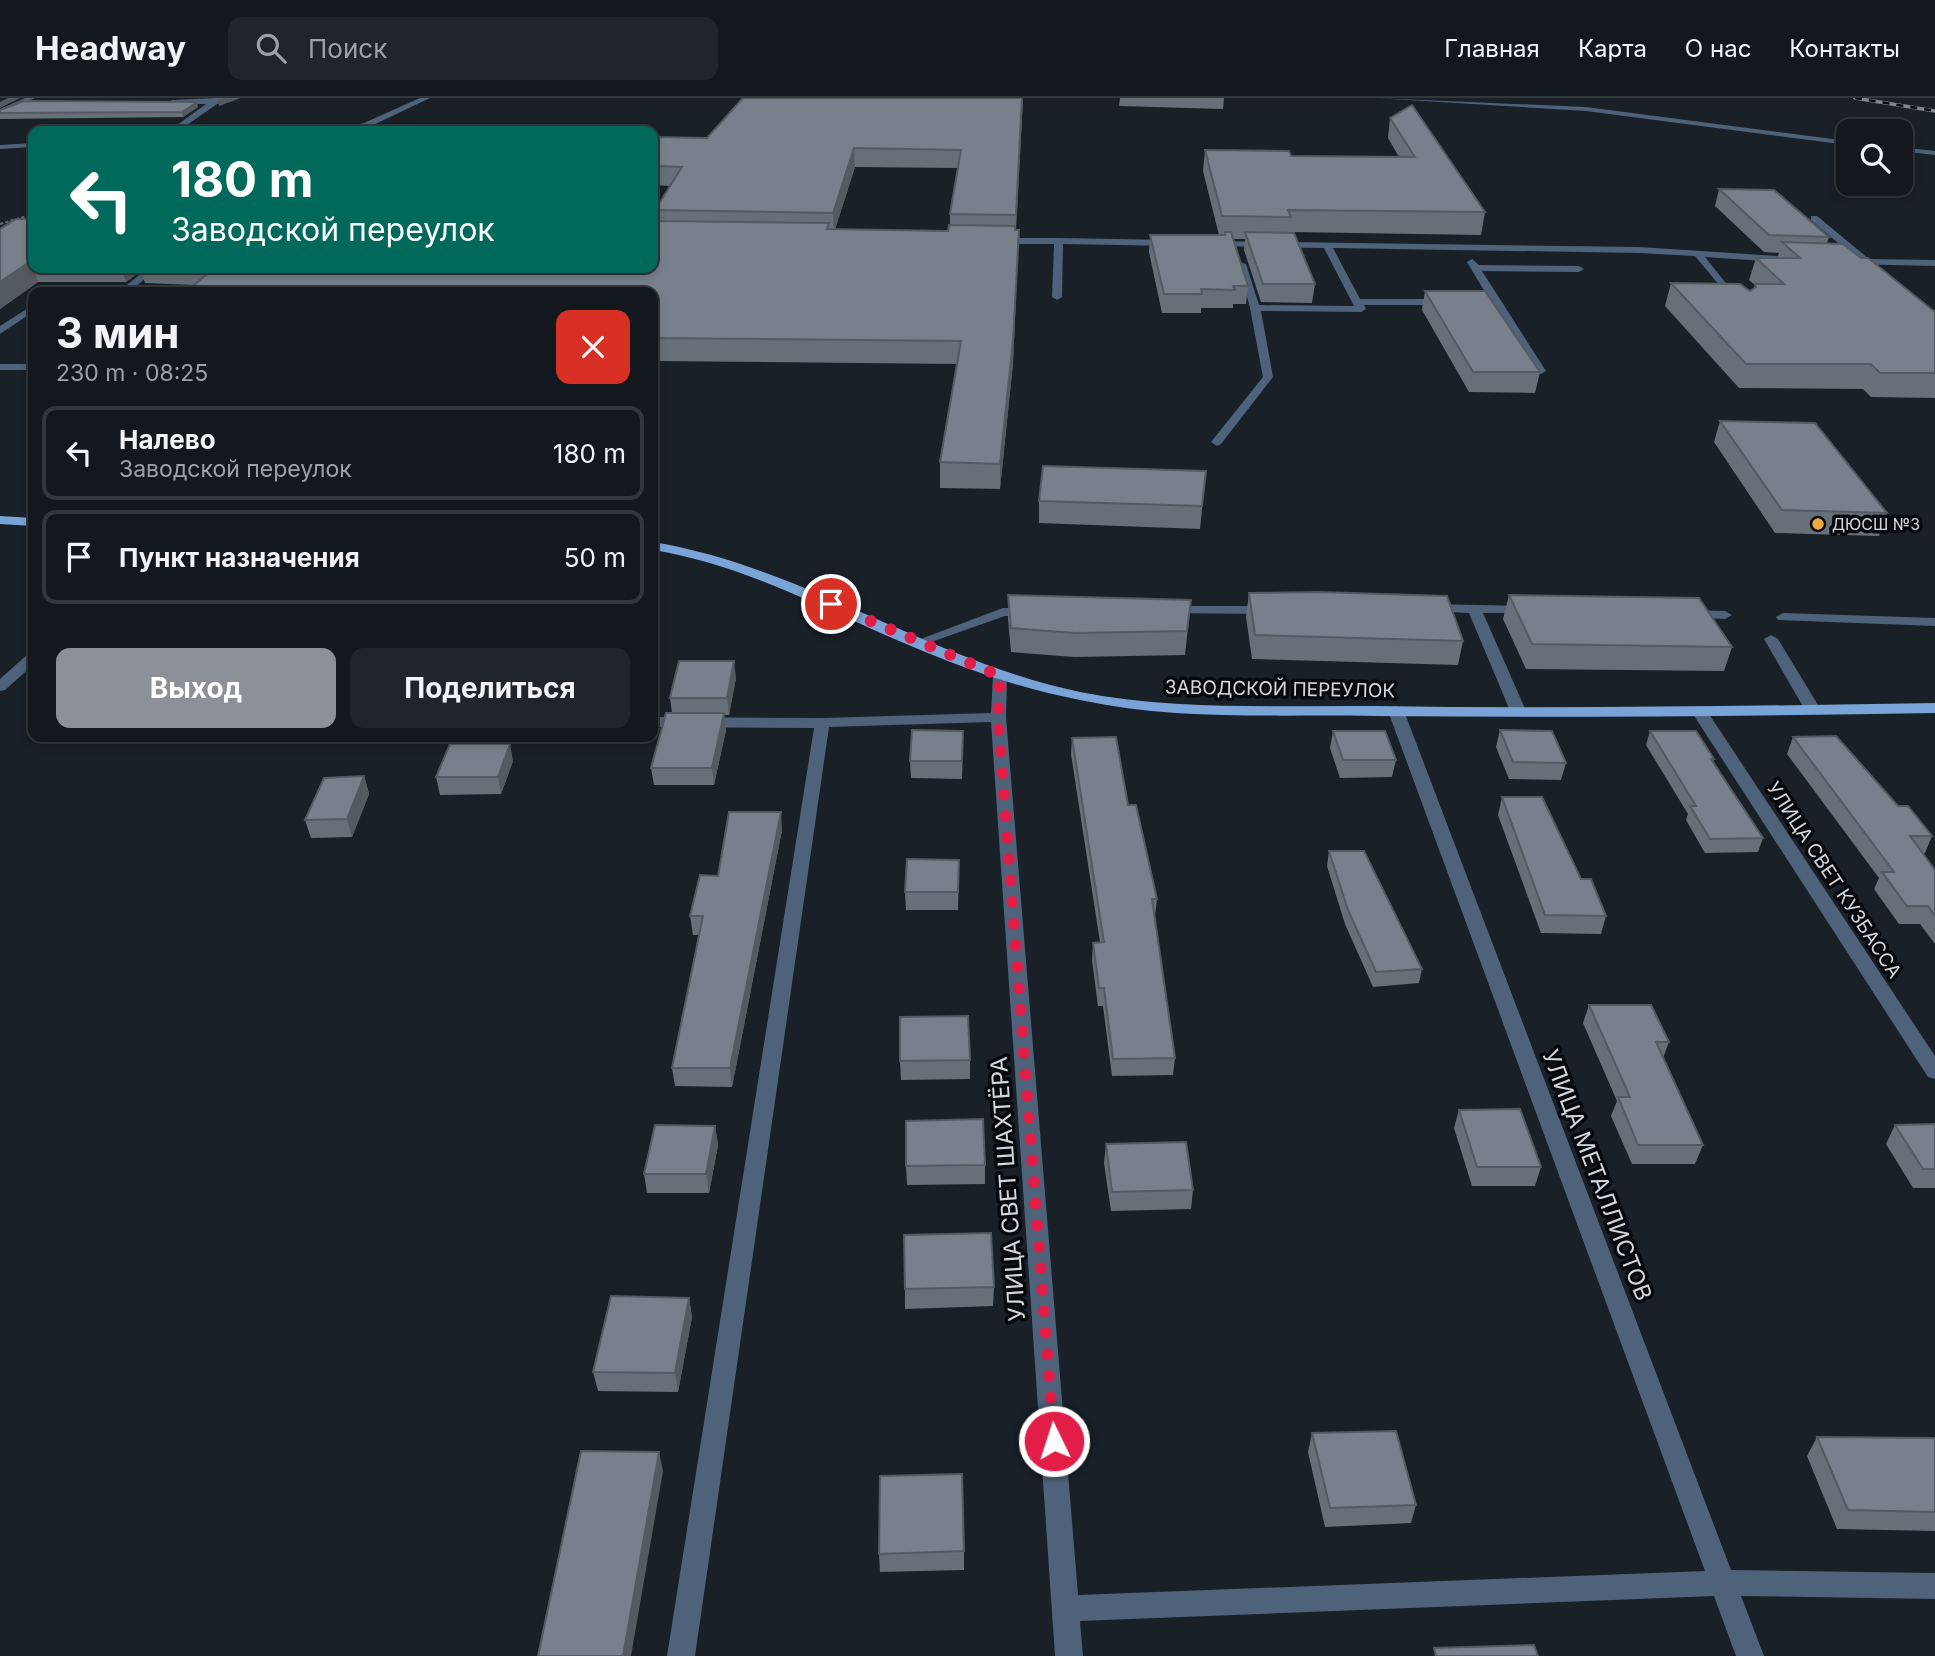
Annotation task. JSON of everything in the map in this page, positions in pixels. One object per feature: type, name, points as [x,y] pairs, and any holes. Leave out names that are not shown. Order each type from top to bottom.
[{"type":"main road","points":[[0,520],[28,522]]},
{"type":"main road","name":"ЗАВОДСКОЙ ПЕРЕУЛОК","points":[[658,547],[719,558],[765,574],[917,643],[1000,676],[1082,696],[1183,708],[1519,713],[1935,708]]},
{"type":"street","points":[[361,126],[426,98]]},
{"type":"street","points":[[1380,98],[1586,109],[1836,141]]},
{"type":"street","points":[[0,112],[31,100]]},
{"type":"street","points":[[160,102],[218,100]]},
{"type":"street","points":[[180,126],[218,100]]},
{"type":"street","points":[[0,147],[28,145]]},
{"type":"street","points":[[1913,150],[1935,153]]},
{"type":"street","points":[[1814,218],[1866,262]]},
{"type":"street","points":[[991,240],[1181,243]]},
{"type":"street","points":[[1057,297],[1059,241]]},
{"type":"street","points":[[1194,243],[1639,250],[1792,260]]},
{"type":"street","points":[[1217,442],[1268,377],[1255,308],[1235,244]]},
{"type":"street","points":[[1255,308],[1361,309],[1327,245]]},
{"type":"street","points":[[1462,247],[1541,371]]},
{"type":"street","points":[[1699,256],[1742,309]]},
{"type":"street","points":[[1843,261],[1934,264]]},
{"type":"street","points":[[1475,268],[1579,269]]},
{"type":"street","points":[[128,287],[147,273]]},
{"type":"street","points":[[1357,302],[1496,302]]},
{"type":"street","points":[[0,331],[28,311]]},
{"type":"street","points":[[0,367],[28,368]]},
{"type":"street","points":[[1419,608],[1544,610]]},
{"type":"street","points":[[1474,608],[1519,713]]},
{"type":"street","points":[[1156,610],[1280,610]]},
{"type":"street","points":[[917,643],[1003,612],[1045,611]]},
{"type":"street","points":[[1669,613],[1725,615]]},
{"type":"street","points":[[1783,617],[1935,622]]},
{"type":"street","points":[[1771,639],[1813,710]]},
{"type":"street","points":[[0,687],[28,662]]},
{"type":"street","name":"УЛИЦА СВЕТ ШАХТЁРА","points":[[1000,676],[998,718],[1069,1656]]},
{"type":"street","name":"УЛИЦА МЕТАЛЛИСТОВ","points":[[1396,711],[1750,1656]]},
{"type":"street","name":"УЛИЦА СВЕТ КУЗБАССА","points":[[1699,711],[1935,1072]]},
{"type":"street","points":[[658,722],[822,723],[998,718]]},
{"type":"street","points":[[681,1656],[822,723]]},
{"type":"street","points":[[1067,1608],[1722,1583],[1935,1586]]},
{"type":"path","points":[[0,224],[28,216]]},
{"type":"building","points":[[743,98],[1022,98],[1016,215],[950,214],[961,150],[854,148],[833,213],[658,210],[658,205],[682,167],[658,166],[658,137],[707,138]]},
{"type":"building","points":[[24,101],[197,102],[182,112],[0,113],[0,110]]},
{"type":"building","points":[[1412,105],[1485,212],[1288,210],[1291,217],[1222,216],[1205,150],[1289,151],[1291,156],[1415,157],[1390,118]]},
{"type":"building","points":[[1719,189],[1774,190],[1829,237],[1769,235]]},
{"type":"building","points":[[16,219],[28,219],[28,263],[0,282],[0,229]]},
{"type":"building","points":[[658,221],[829,223],[827,229],[948,231],[949,225],[1015,226],[1015,230],[1019,230],[1013,340],[1000,464],[940,462],[961,341],[658,338],[658,287],[192,287],[208,273],[658,273]]},
{"type":"building","points":[[1225,232],[1231,232],[1248,286],[1233,286],[1235,290],[1201,289],[1202,294],[1164,294],[1150,235],[1225,235]]},
{"type":"building","points":[[1245,232],[1294,233],[1315,284],[1263,284]]},
{"type":"building","points":[[1782,242],[1843,244],[1861,258],[1868,258],[1935,312],[1935,373],[1880,373],[1871,364],[1746,364],[1671,283],[1740,284],[1750,291],[1756,287],[1755,284],[1784,284],[1756,258],[1800,258]]},
{"type":"building","points":[[1425,291],[1485,291],[1540,372],[1473,372]]},
{"type":"building","points":[[1720,421],[1815,423],[1887,513],[1782,510]]},
{"type":"building","points":[[1043,466],[1206,471],[1202,506],[1039,501]]},
{"type":"building","points":[[1249,593],[1447,596],[1463,641],[1255,635]]},
{"type":"building","points":[[1008,595],[1191,600],[1187,631],[1075,633],[1011,628]]},
{"type":"building","points":[[1509,595],[1699,598],[1732,647],[1532,644]]},
{"type":"building","points":[[679,661],[734,661],[727,698],[670,698]]},
{"type":"building","points":[[666,713],[724,713],[712,768],[651,768]]},
{"type":"building","points":[[912,730],[963,731],[962,761],[910,761]]},
{"type":"building","points":[[1500,730],[1552,731],[1566,763],[1513,762]]},
{"type":"building","points":[[1333,731],[1385,731],[1396,760],[1343,760]]},
{"type":"building","points":[[1650,731],[1696,731],[1714,759],[1711,759],[1763,838],[1710,839],[1690,806],[1696,806]]},
{"type":"building","points":[[1836,736],[1898,806],[1908,806],[1932,836],[1910,836],[1935,870],[1935,916],[1928,906],[1907,906],[1882,872],[1894,872],[1793,737]]},
{"type":"building","points":[[1116,737],[1128,805],[1136,805],[1157,899],[1152,899],[1175,1058],[1113,1059],[1104,988],[1099,988],[1093,943],[1104,942],[1072,738]]},
{"type":"building","points":[[450,744],[510,744],[498,777],[436,777]]},
{"type":"building","points":[[364,776],[347,819],[305,820],[324,778]]},
{"type":"building","points":[[1502,797],[1542,797],[1581,879],[1591,879],[1606,916],[1545,915]]},
{"type":"building","points":[[729,812],[781,812],[730,1068],[672,1068],[703,916],[690,916],[700,875],[718,876]]},
{"type":"building","points":[[1329,851],[1364,851],[1422,969],[1376,972],[1348,910]]},
{"type":"building","points":[[907,859],[959,860],[958,892],[905,892]]},
{"type":"building","points":[[1589,1005],[1651,1005],[1669,1042],[1656,1042],[1703,1145],[1638,1145],[1618,1097],[1630,1097]]},
{"type":"building","points":[[968,1016],[970,1060],[900,1061],[900,1017]]},
{"type":"building","points":[[1520,1109],[1541,1167],[1477,1167],[1459,1110]]},
{"type":"building","points":[[983,1119],[985,1165],[906,1166],[906,1121]]},
{"type":"building","points":[[1935,1124],[1935,1169],[1923,1169],[1895,1125]]},
{"type":"building","points":[[655,1125],[715,1126],[706,1174],[644,1174]]},
{"type":"building","points":[[1186,1142],[1193,1190],[1112,1192],[1106,1144]]},
{"type":"building","points":[[991,1233],[994,1287],[905,1289],[904,1235]]},
{"type":"building","points":[[611,1296],[689,1298],[675,1373],[593,1372]]},
{"type":"building","points":[[1396,1431],[1416,1505],[1330,1508],[1312,1433]]},
{"type":"building","points":[[1817,1437],[1935,1438],[1935,1512],[1848,1510]]},
{"type":"building","points":[[581,1451],[659,1452],[623,1656],[538,1656]]},
{"type":"building","points":[[962,1474],[964,1551],[879,1554],[880,1476]]},
{"type":"building","points":[[1534,1645],[1538,1656],[1436,1656],[1434,1648]]},
{"type":"railway","points":[[1855,98],[1935,111]]},
{"type":"place","name":"ДЮСШ №3","points":[[1818,524]]},
{"type":"route","points":[[831,604],[897,635],[1000,676],[998,718],[1054,1441]]}]
